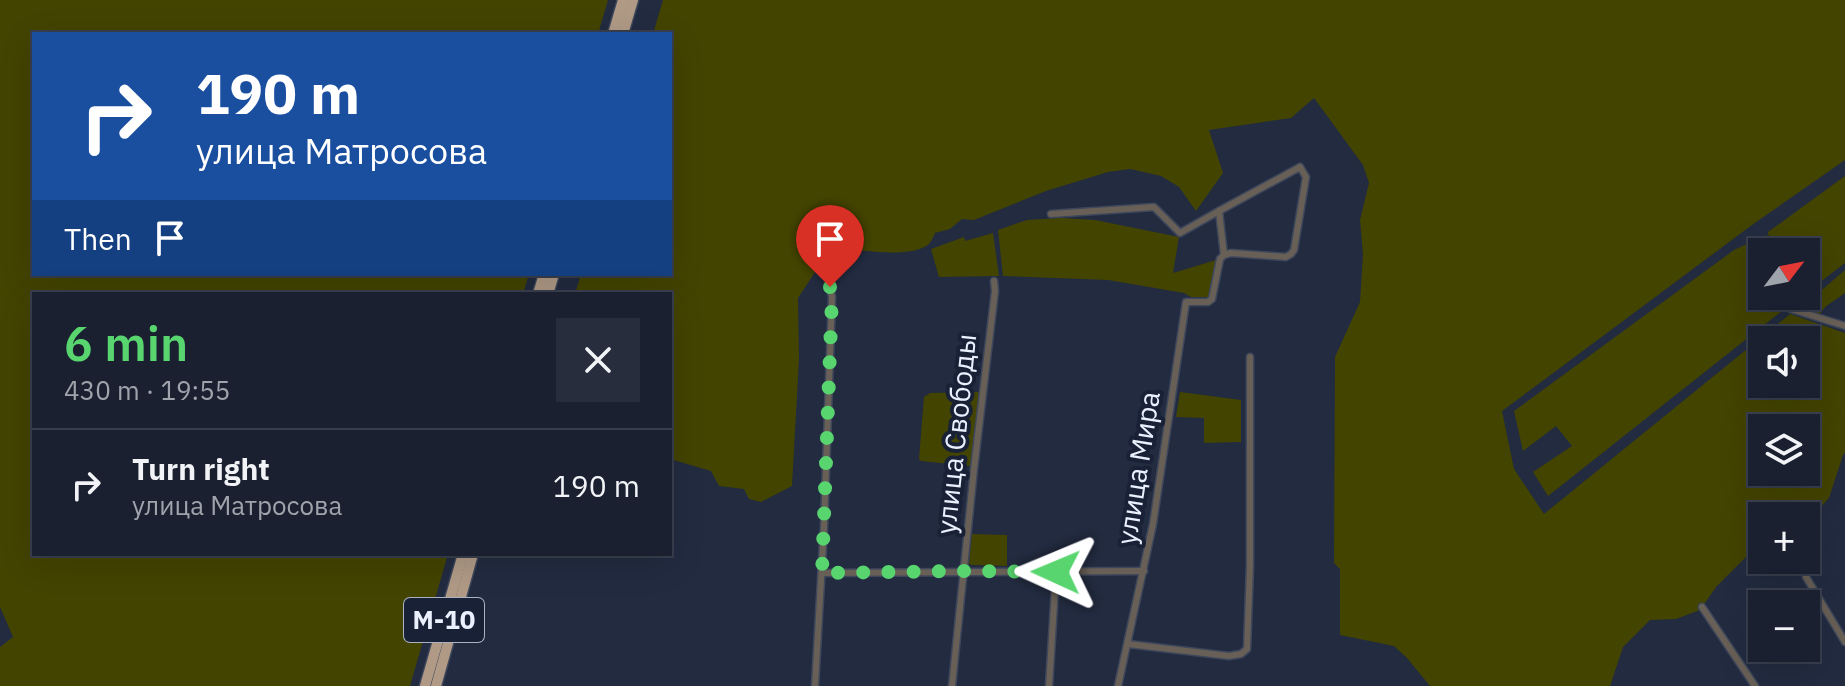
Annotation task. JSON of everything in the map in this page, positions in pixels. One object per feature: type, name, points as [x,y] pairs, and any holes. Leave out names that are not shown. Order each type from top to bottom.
[{"type":"highway","points":[[614,32],[623,0]]},
{"type":"highway","points":[[624,32],[633,0]]},
{"type":"highway","name":"М-10","points":[[425,686],[462,556]]},
{"type":"highway","name":"М-10","points":[[436,686],[472,556]]},
{"type":"street","points":[[1051,214],[1154,207],[1180,233],[1219,211],[1300,167],[1306,177],[1294,250],[1286,257],[1224,255],[1219,211]]},
{"type":"street","name":"улица Мира","points":[[1118,686],[1153,524],[1186,302],[1208,302],[1212,299],[1220,259],[1224,255]]},
{"type":"street","name":"улица Свободы","points":[[952,686],[994,281]]},
{"type":"street","points":[[815,686],[822,573],[830,287]]},
{"type":"street","points":[[1794,310],[1845,326]]},
{"type":"street","points":[[1128,644],[1229,656],[1238,656],[1247,649],[1250,357]]},
{"type":"street","points":[[822,573],[1144,571]]},
{"type":"street","points":[[1049,686],[1056,572]]},
{"type":"street","points":[[1806,577],[1845,642]]},
{"type":"street","points":[[1702,607],[1755,686]]},
{"type":"shaded area","points":[[0,0],[608,0],[599,32],[32,32],[32,276],[528,276],[524,292],[32,292],[32,556],[447,556],[410,686],[0,686],[0,647],[13,637],[0,607]]},
{"type":"shaded area","points":[[663,0],[1845,0],[1845,160],[1752,225],[1502,411],[1514,469],[1544,514],[1748,348],[1748,398],[1820,398],[1820,326],[1775,326],[1790,314],[1845,333],[1845,453],[1829,498],[1820,508],[1820,502],[1748,502],[1748,555],[1716,587],[1700,610],[1676,619],[1650,620],[1623,647],[1610,686],[1430,686],[1394,646],[1340,635],[1340,569],[1334,563],[1335,357],[1360,302],[1363,254],[1360,220],[1369,183],[1363,165],[1314,98],[1291,118],[1209,130],[1223,173],[1196,211],[1179,187],[1161,176],[1130,169],[1108,172],[1046,191],[974,220],[962,219],[950,229],[935,233],[929,244],[921,249],[886,252],[840,248],[821,263],[798,298],[799,359],[792,486],[761,502],[749,499],[744,489],[719,486],[711,471],[672,460],[672,292],[576,292],[580,276],[672,276],[672,32],[654,32]]},
{"type":"shaded area","points":[[1845,176],[1845,263],[1820,282],[1820,238],[1771,238],[1768,232]]},
{"type":"shaded area","points":[[1027,220],[1095,220],[1179,237],[1173,273],[1216,260],[1211,295],[1191,297],[1184,293],[1108,280],[1003,276],[998,230]]},
{"type":"shaded area","points":[[993,233],[999,276],[939,277],[931,249],[964,237],[965,241]]},
{"type":"shaded area","points":[[1748,243],[1748,310],[1783,310],[1763,326],[1748,326],[1748,338],[1548,496],[1533,472],[1572,446],[1556,426],[1523,451],[1514,411],[1734,250]]},
{"type":"shaded area","points":[[1845,270],[1845,293],[1819,315],[1806,310],[1820,310],[1820,292]]},
{"type":"shaded area","points":[[979,392],[971,466],[921,461],[924,397],[930,393]]},
{"type":"shaded area","points":[[1180,392],[1241,400],[1241,442],[1204,443],[1204,418],[1176,417]]},
{"type":"shaded area","points":[[972,534],[1007,535],[1007,566],[971,565]]},
{"type":"route","points":[[830,287],[822,573],[1056,572]]}]
